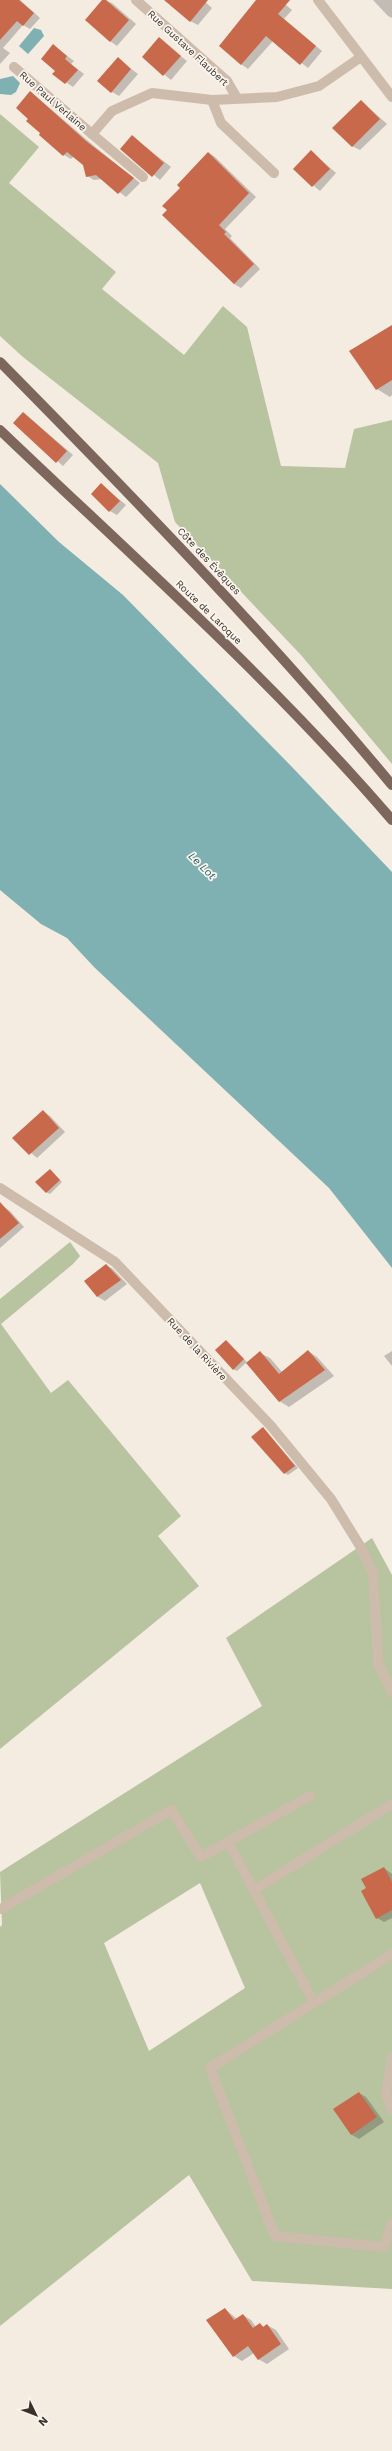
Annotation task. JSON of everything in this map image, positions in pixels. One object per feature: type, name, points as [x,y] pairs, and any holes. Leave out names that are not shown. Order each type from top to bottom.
[{"type":"main road","name":"Côte des Évêques","points":[[0,362],[242,612],[334,715],[392,785]]},
{"type":"main road","name":"Route de Laroque","points":[[0,430],[238,656],[362,785],[392,820]]},
{"type":"street","name":"Rue Gustave Flaubert","points":[[136,0],[227,81],[237,98]]},
{"type":"street","points":[[318,0],[392,97]]},
{"type":"street","name":"Rue Paul Verlaine","points":[[92,134],[112,111],[152,93],[212,100],[277,97],[319,86],[361,57]]},
{"type":"street","name":"Rue Paul Verlaine","points":[[14,67],[143,177]]},
{"type":"street","points":[[212,100],[221,123],[274,173]]},
{"type":"street","name":"Rue de la Rivière","points":[[0,1188],[115,1262],[272,1428],[331,1499],[360,1546],[373,1573],[378,1663],[392,1692]]},
{"type":"street","points":[[1,1909],[171,1810],[201,1857],[310,1796]]},
{"type":"street","points":[[254,1890],[392,1804]]},
{"type":"street","points":[[228,1842],[314,2003]]},
{"type":"street","points":[[392,1954],[210,2068],[275,2236],[384,2247],[392,2223]]},
{"type":"street","points":[[392,2056],[386,2094],[392,2110]]},
{"type":"green space","points":[[0,114],[39,147],[9,183],[116,272],[102,289],[184,355],[223,306],[247,327],[281,466],[345,468],[354,429],[392,420],[392,764],[301,655],[175,522],[158,463],[23,357],[0,336]]},
{"type":"green space","points":[[70,1242],[80,1256],[73,1264],[1,1324],[51,1393],[68,1380],[181,1516],[158,1536],[199,1586],[0,1749],[0,1299]]},
{"type":"green space","points":[[372,1538],[392,1575],[392,2289],[252,2281],[189,2175],[0,2326],[0,1927],[2,1925],[0,1872],[262,1706],[226,1638]],"holes":[[[200,1883],[245,1988],[149,2051],[104,1943]]]},
{"type":"water","points":[[34,28],[41,30],[44,36],[28,54],[19,46]]},
{"type":"water","points":[[13,76],[20,83],[16,92],[11,95],[0,94],[0,79]]},
{"type":"water","name":"Le Lot","points":[[0,484],[59,542],[123,595],[292,767],[392,872],[392,1268],[329,1188],[94,967],[67,938],[41,924],[0,890]]},
{"type":"building","points":[[0,0],[19,0],[34,13],[23,26],[17,21],[0,40]]},
{"type":"building","points":[[102,0],[106,0],[129,20],[110,42],[85,20]]},
{"type":"building","points":[[164,0],[208,0],[190,22]]},
{"type":"building","points":[[256,0],[290,0],[278,14],[316,46],[300,65],[266,36],[241,65],[219,46]]},
{"type":"building","points":[[159,37],[181,56],[163,76],[142,57]]},
{"type":"building","points":[[53,44],[67,56],[65,59],[78,70],[65,84],[52,74],[55,71],[41,59]]},
{"type":"building","points":[[118,57],[131,69],[111,93],[97,81]]},
{"type":"building","points":[[30,91],[86,141],[134,178],[118,194],[96,175],[86,177],[83,165],[67,152],[63,156],[39,135],[40,133],[26,121],[28,119],[16,108]]},
{"type":"building","points":[[361,100],[380,119],[352,147],[332,128]]},
{"type":"building","points":[[132,135],[164,163],[152,177],[120,149]]},
{"type":"building","points":[[311,150],[330,169],[312,187],[293,169]]},
{"type":"building","points":[[208,152],[249,193],[219,225],[226,232],[224,234],[254,264],[234,284],[162,215],[167,210],[162,206],[180,188],[177,185]]},
{"type":"building","points":[[392,325],[392,380],[376,390],[349,351]]},
{"type":"building","points":[[23,412],[67,451],[56,463],[13,423]]},
{"type":"building","points":[[101,483],[120,501],[109,512],[91,494]]},
{"type":"building","points":[[43,1110],[59,1128],[29,1155],[12,1138]]},
{"type":"building","points":[[50,1169],[60,1180],[46,1193],[35,1182]]},
{"type":"building","points":[[0,1202],[19,1223],[0,1239]]},
{"type":"building","points":[[106,1264],[121,1280],[97,1297],[84,1281]]},
{"type":"building","points":[[226,1340],[244,1359],[233,1370],[215,1350]]},
{"type":"building","points":[[308,1350],[325,1370],[279,1402],[246,1363],[260,1351],[279,1374]]},
{"type":"building","points":[[263,1427],[295,1466],[284,1474],[251,1437]]},
{"type":"building","points":[[384,1867],[392,1882],[392,1910],[376,1919],[361,1891],[366,1888],[361,1879]]},
{"type":"building","points":[[359,2092],[377,2117],[351,2135],[333,2109]]},
{"type":"building","points":[[225,2308],[234,2320],[243,2314],[253,2328],[260,2323],[263,2327],[267,2324],[281,2344],[258,2360],[248,2346],[233,2357],[206,2320]]}]
